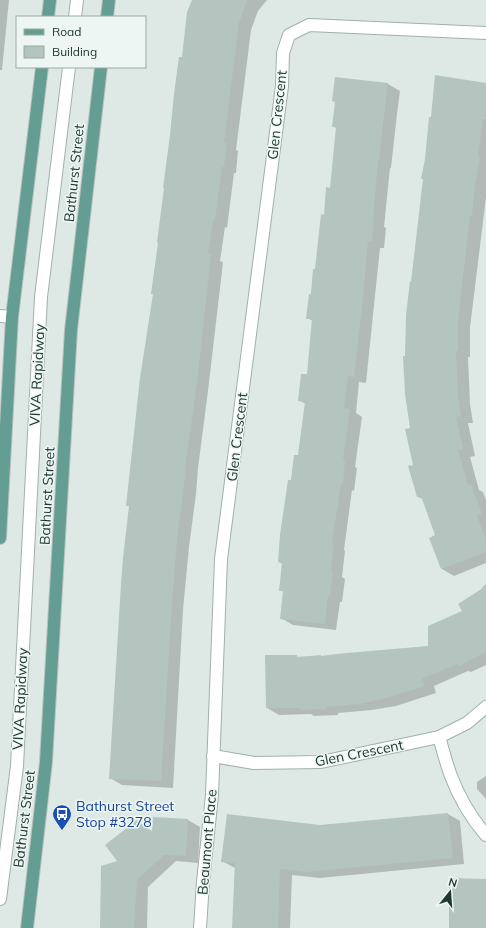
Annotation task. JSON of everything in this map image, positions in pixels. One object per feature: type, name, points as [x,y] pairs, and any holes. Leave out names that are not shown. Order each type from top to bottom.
[{"type":"main road","points":[[48,16],[50,0]]},
{"type":"main road","points":[[107,16],[109,0]]},
{"type":"main road","points":[[0,538],[6,316],[42,68]]},
{"type":"main road","name":"Bathurst Street","points":[[27,928],[46,762],[71,330],[101,68]]},
{"type":"street","points":[[75,16],[77,0]]},
{"type":"street","name":"Glen Crescent","points":[[486,33],[309,25],[289,35],[283,53],[282,86],[221,559],[213,756],[254,763],[321,762],[439,737],[467,723],[486,707]]},
{"type":"street","name":"VIVA Rapidway","points":[[0,899],[16,766],[41,297],[69,68]]},
{"type":"street","points":[[439,737],[450,774],[460,797],[478,826],[486,835]]},
{"type":"street","name":"Beaumont Place","points":[[200,928],[212,795],[213,756]]},
{"type":"building","points":[[192,0],[247,0],[239,23],[224,143],[227,143],[224,167],[222,167],[215,221],[213,221],[208,254],[211,254],[197,383],[177,540],[161,781],[109,779],[121,584],[129,506],[126,506],[140,378],[153,294],[151,294],[174,94],[179,57],[182,57],[187,12]]},
{"type":"building","points":[[435,75],[486,83],[486,119],[483,119],[478,157],[480,157],[472,216],[470,216],[458,321],[458,351],[456,351],[458,396],[461,416],[456,417],[463,449],[458,450],[468,485],[471,484],[482,514],[477,516],[486,539],[486,552],[441,569],[429,538],[435,535],[421,496],[417,497],[408,466],[413,465],[405,429],[410,428],[405,394],[403,356],[405,356],[406,315],[423,179],[421,179],[425,159],[429,117],[431,117]]},
{"type":"building","points":[[335,77],[388,83],[378,161],[372,242],[368,241],[354,377],[348,376],[344,408],[350,409],[343,460],[345,460],[343,484],[341,484],[332,542],[334,543],[331,571],[333,571],[330,596],[328,596],[325,624],[280,619],[283,591],[279,591],[282,563],[278,562],[280,535],[288,480],[291,480],[294,455],[298,455],[305,402],[298,401],[301,374],[307,374],[312,319],[306,319],[309,294],[311,294],[313,269],[315,269],[321,214],[324,215],[326,187],[330,188],[336,127],[332,127],[335,102],[332,101]]},
{"type":"building","points":[[486,586],[486,652],[459,666],[457,664],[422,679],[425,686],[383,699],[359,704],[326,707],[326,709],[301,710],[301,708],[266,708],[265,655],[297,655],[297,657],[321,656],[428,646],[428,626],[462,611],[458,604]]},
{"type":"building","points":[[448,813],[453,858],[307,872],[280,869],[278,928],[232,928],[235,863],[221,862],[227,814],[320,825]]},
{"type":"building","points":[[153,817],[188,819],[186,856],[164,855],[137,880],[134,928],[100,928],[101,866],[117,861],[105,845],[137,820],[152,832]]},
{"type":"building","points":[[449,878],[486,879],[486,928],[449,928]]},
{"type":"place","name":"Bathurst Street Stop #3278","points":[[62,831]]}]
